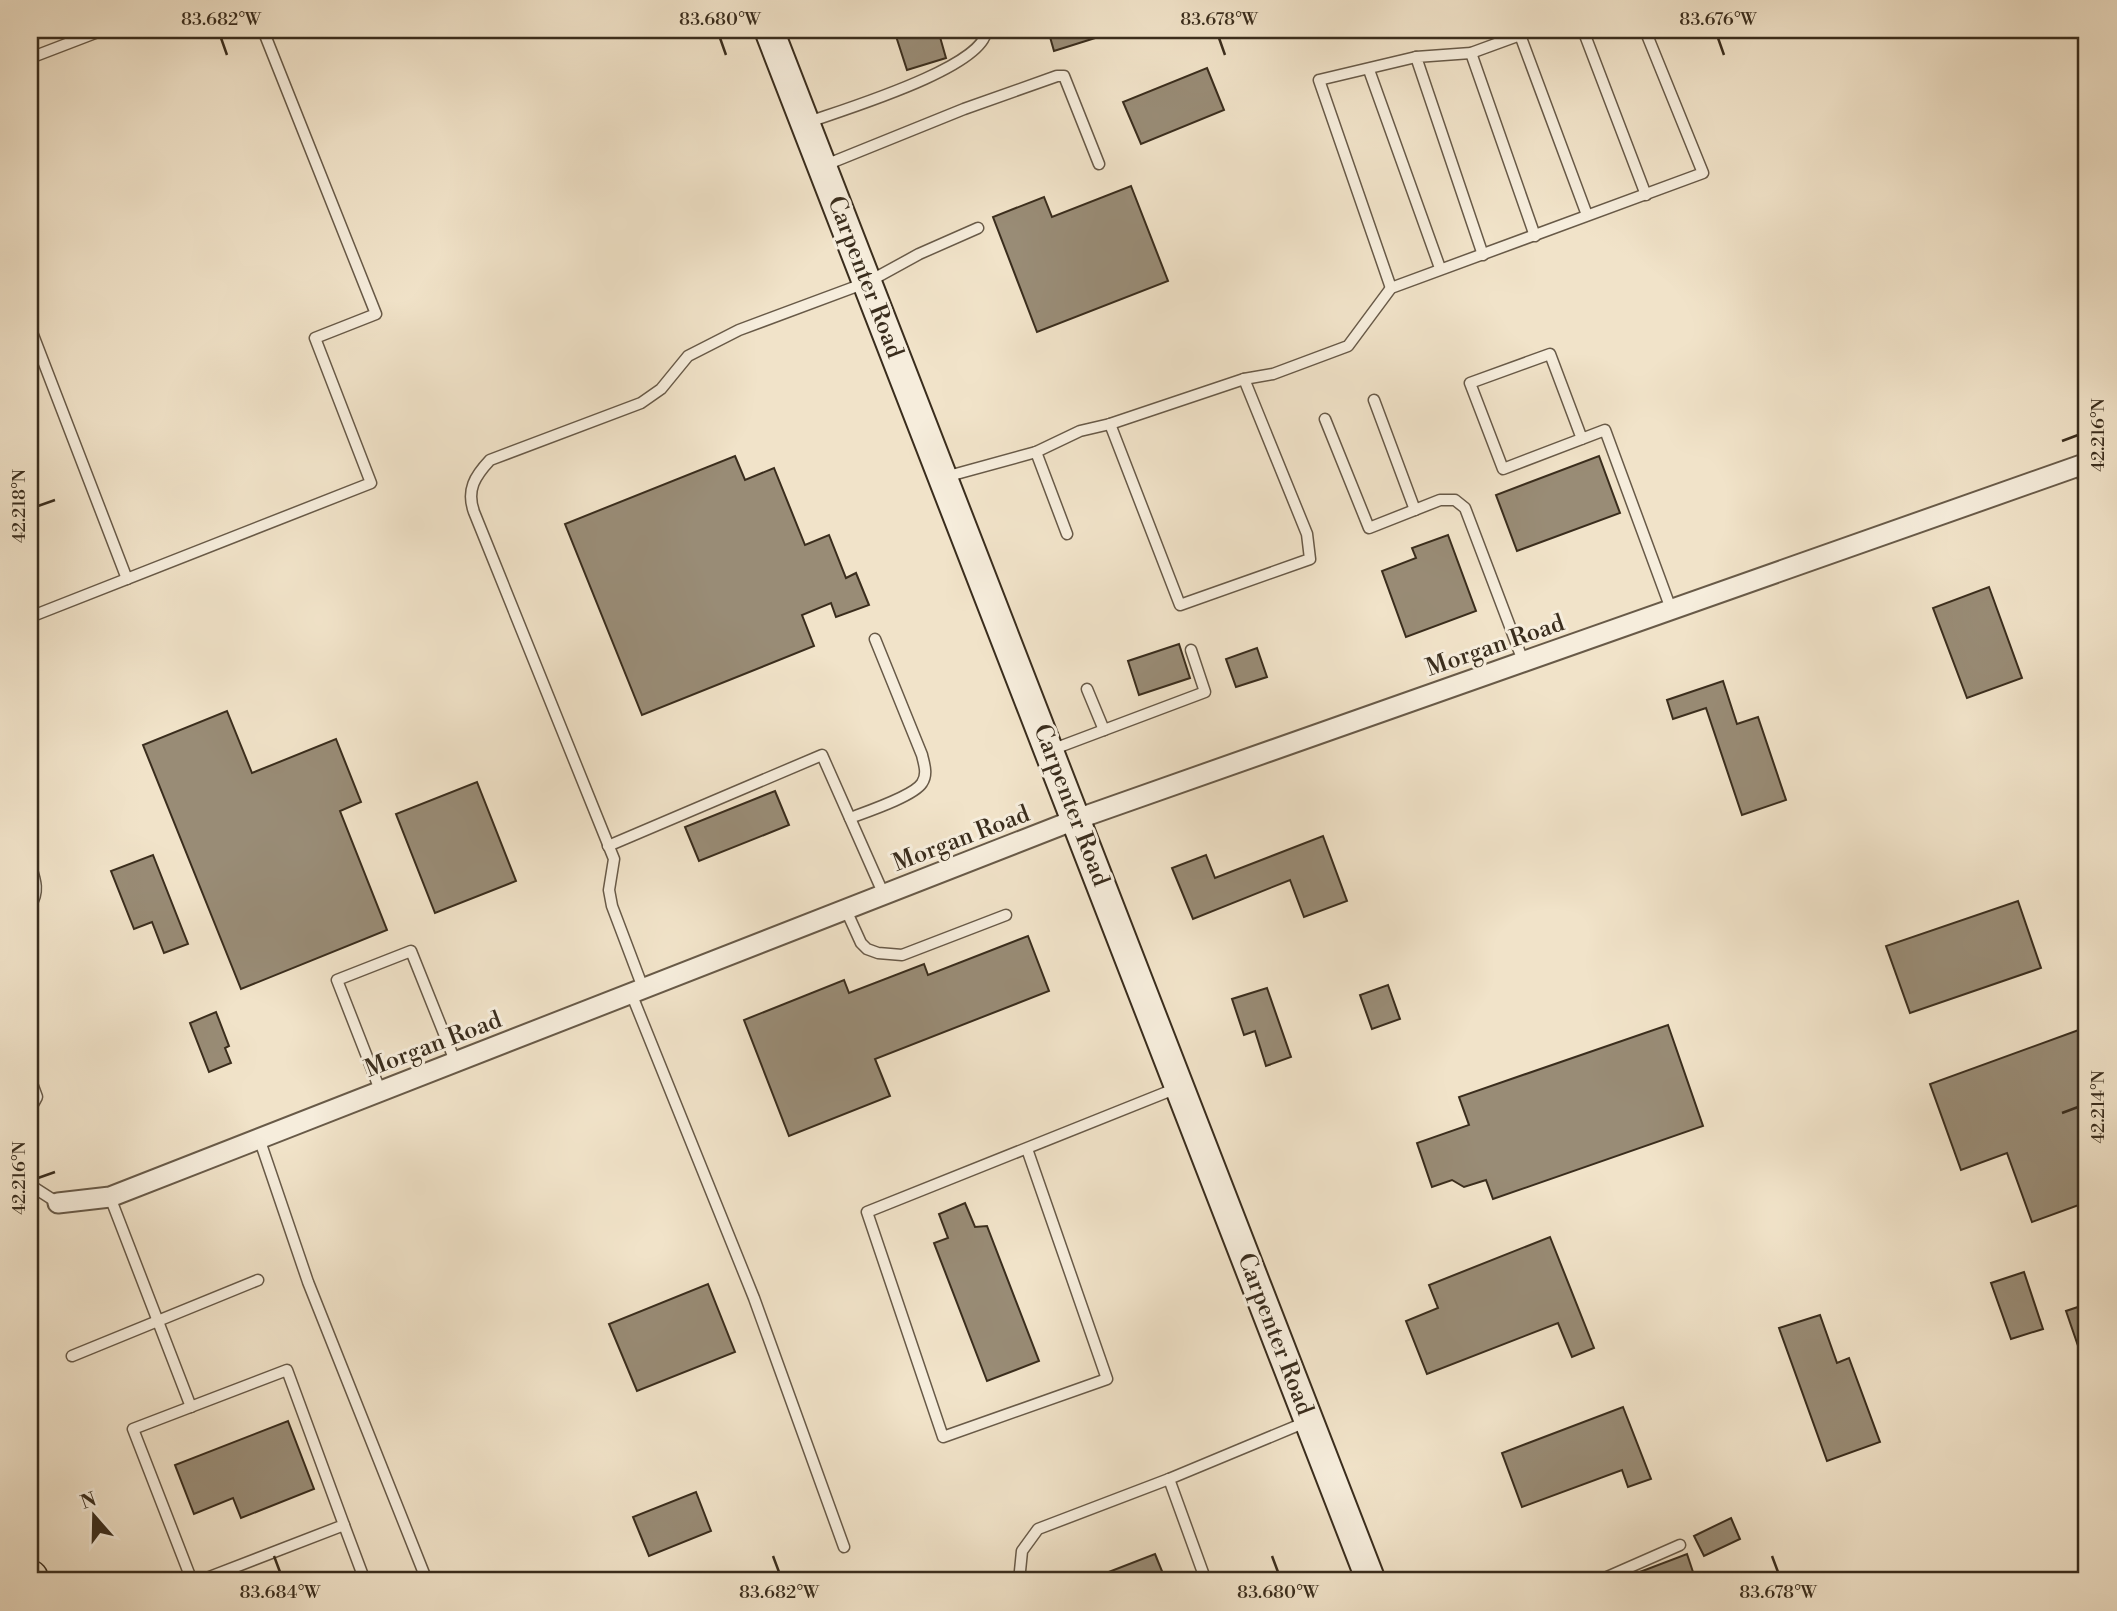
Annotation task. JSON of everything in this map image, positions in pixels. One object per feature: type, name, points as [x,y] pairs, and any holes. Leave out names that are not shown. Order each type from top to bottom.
[{"type":"main road","name":"Carpenter Road","points":[[769,30],[1371,1581]]},
{"type":"street","name":"Morgan Road","points":[[58,1203],[110,1197],[1077,819],[2083,465]]},
{"type":"lane","points":[[30,58],[103,30]]},
{"type":"lane","points":[[30,617],[371,483],[315,338],[376,314],[263,30]]},
{"type":"lane","points":[[806,123],[938,75],[974,51],[985,40],[986,30]]},
{"type":"lane","points":[[1391,288],[1319,80],[1416,57],[1471,53],[1534,30]]},
{"type":"lane","points":[[1583,30],[1646,195]]},
{"type":"lane","points":[[944,477],[1036,452],[1080,431],[1110,424],[1244,379],[1273,374],[1348,346],[1391,288],[1703,173],[1646,30]]},
{"type":"lane","points":[[1520,35],[1587,215]]},
{"type":"lane","points":[[1471,53],[1535,236]]},
{"type":"lane","points":[[1416,57],[1483,255]]},
{"type":"lane","points":[[1369,70],[1440,268]]},
{"type":"lane","points":[[822,166],[964,109],[1057,76],[1064,76],[1099,164]]},
{"type":"lane","points":[[844,1547],[754,1298],[637,991],[609,890],[614,859],[470,502],[471,488],[475,478],[491,460],[641,403],[661,389],[688,356],[739,330],[868,282],[919,254],[978,229]]},
{"type":"lane","points":[[30,327],[127,579]]},
{"type":"lane","points":[[1582,439],[1550,354],[1470,383],[1503,468],[1582,439],[1605,430],[1671,609]]},
{"type":"lane","points":[[1110,424],[1180,605],[1310,559],[1307,534],[1244,379]]},
{"type":"lane","points":[[1374,400],[1415,510]]},
{"type":"lane","points":[[1325,419],[1369,528],[1440,500],[1455,500],[1465,508],[1523,661]]},
{"type":"lane","points":[[1036,452],[1068,534]]},
{"type":"lane","points":[[2083,465],[2087,489]]},
{"type":"lane","points":[[850,818],[921,786],[925,777],[922,755],[876,639]]},
{"type":"lane","points":[[1051,751],[1205,692],[1191,650]]},
{"type":"lane","points":[[1087,689],[1104,730]]},
{"type":"lane","points":[[608,846],[822,755],[884,895]]},
{"type":"lane","points":[[30,864],[36,880],[35,898],[30,906]]},
{"type":"lane","points":[[846,910],[861,943],[867,949],[902,955],[1006,915]]},
{"type":"lane","points":[[380,1090],[337,980],[411,951],[455,1061]]},
{"type":"lane","points":[[30,1078],[37,1097],[30,1110]]},
{"type":"lane","points":[[1027,1149],[1107,1379],[943,1437],[867,1212],[1180,1086]]},
{"type":"lane","points":[[258,1138],[308,1282],[427,1581]]},
{"type":"lane","points":[[30,1185],[58,1203]]},
{"type":"lane","points":[[110,1197],[191,1407]]},
{"type":"lane","points":[[72,1356],[258,1280]]},
{"type":"lane","points":[[192,1581],[133,1429],[287,1370],[365,1581]]},
{"type":"lane","points":[[1019,1581],[1022,1551],[1038,1529],[1169,1479],[1309,1420]]},
{"type":"lane","points":[[1169,1479],[1206,1581]]},
{"type":"lane","points":[[199,1581],[344,1525]]},
{"type":"lane","points":[[1598,1581],[1680,1545]]},
{"type":"building","points":[[894,30],[938,30],[946,58],[907,70]]},
{"type":"building","points":[[1048,30],[1110,30],[1111,33],[1054,51]]},
{"type":"building","points":[[1207,68],[1224,110],[1141,144],[1123,102]]},
{"type":"building","points":[[1131,186],[1168,281],[1037,332],[993,217],[1044,197],[1052,217]]},
{"type":"building","points":[[735,456],[745,480],[774,468],[805,545],[829,535],[846,578],[856,573],[869,605],[836,617],[831,603],[802,615],[814,646],[642,715],[565,524]]},
{"type":"building","points":[[1599,456],[1620,513],[1517,551],[1496,495]]},
{"type":"building","points":[[1448,535],[1476,611],[1406,637],[1382,571],[1416,558],[1412,548]]},
{"type":"building","points":[[1989,587],[2022,678],[1967,698],[1933,608]]},
{"type":"building","points":[[1179,644],[1190,678],[1139,695],[1128,661]]},
{"type":"building","points":[[1257,648],[1267,677],[1236,687],[1226,659]]},
{"type":"building","points":[[1723,681],[1737,724],[1758,717],[1786,800],[1742,815],[1706,708],[1673,719],[1667,700]]},
{"type":"building","points":[[227,711],[252,773],[336,739],[361,802],[340,811],[387,930],[241,989],[143,745]]},
{"type":"building","points":[[477,782],[516,881],[435,913],[396,814]]},
{"type":"building","points":[[775,791],[789,825],[699,861],[685,827]]},
{"type":"building","points":[[1323,836],[1347,901],[1304,917],[1290,880],[1193,919],[1172,868],[1206,855],[1215,878]]},
{"type":"building","points":[[153,855],[188,944],[164,953],[152,922],[134,929],[111,871]]},
{"type":"building","points":[[2018,901],[2041,968],[1910,1013],[1886,946]]},
{"type":"building","points":[[1028,936],[1049,991],[875,1059],[890,1096],[789,1136],[744,1020],[844,980],[849,993],[924,964],[928,975]]},
{"type":"building","points":[[1388,985],[1400,1019],[1372,1029],[1360,995]]},
{"type":"building","points":[[1267,988],[1291,1057],[1266,1066],[1255,1031],[1244,1035],[1232,999]]},
{"type":"building","points":[[216,1012],[229,1046],[225,1048],[231,1063],[209,1072],[190,1023]]},
{"type":"building","points":[[1668,1025],[1703,1126],[1493,1199],[1486,1180],[1464,1187],[1452,1180],[1432,1187],[1417,1143],[1469,1125],[1459,1097]]},
{"type":"building","points":[[2087,1027],[2087,1131],[2081,1133],[2087,1151],[2087,1202],[2032,1222],[2007,1153],[1961,1170],[1930,1084]]},
{"type":"building","points":[[965,1203],[975,1227],[987,1226],[1039,1361],[987,1381],[934,1243],[948,1238],[939,1214]]},
{"type":"building","points":[[1550,1237],[1594,1348],[1572,1357],[1558,1323],[1427,1374],[1406,1321],[1438,1308],[1429,1285]]},
{"type":"building","points":[[2024,1272],[2043,1329],[2011,1339],[1991,1283]]},
{"type":"building","points":[[708,1284],[735,1352],[637,1391],[609,1324]]},
{"type":"building","points":[[2087,1304],[2087,1365],[2085,1366],[2066,1311]]},
{"type":"building","points":[[1820,1315],[1837,1363],[1849,1358],[1880,1442],[1827,1461],[1779,1328]]},
{"type":"building","points":[[1623,1407],[1651,1479],[1628,1487],[1622,1470],[1522,1507],[1502,1453]]},
{"type":"building","points":[[288,1421],[314,1489],[241,1518],[233,1498],[194,1514],[175,1465]]},
{"type":"building","points":[[696,1492],[711,1531],[649,1556],[633,1517]]},
{"type":"building","points":[[1731,1518],[1740,1539],[1704,1556],[1694,1536]]},
{"type":"building","points":[[1155,1554],[1166,1581],[1088,1581],[1088,1580]]},
{"type":"building","points":[[1687,1554],[1693,1572],[1677,1577],[1679,1581],[1616,1581]]}]
